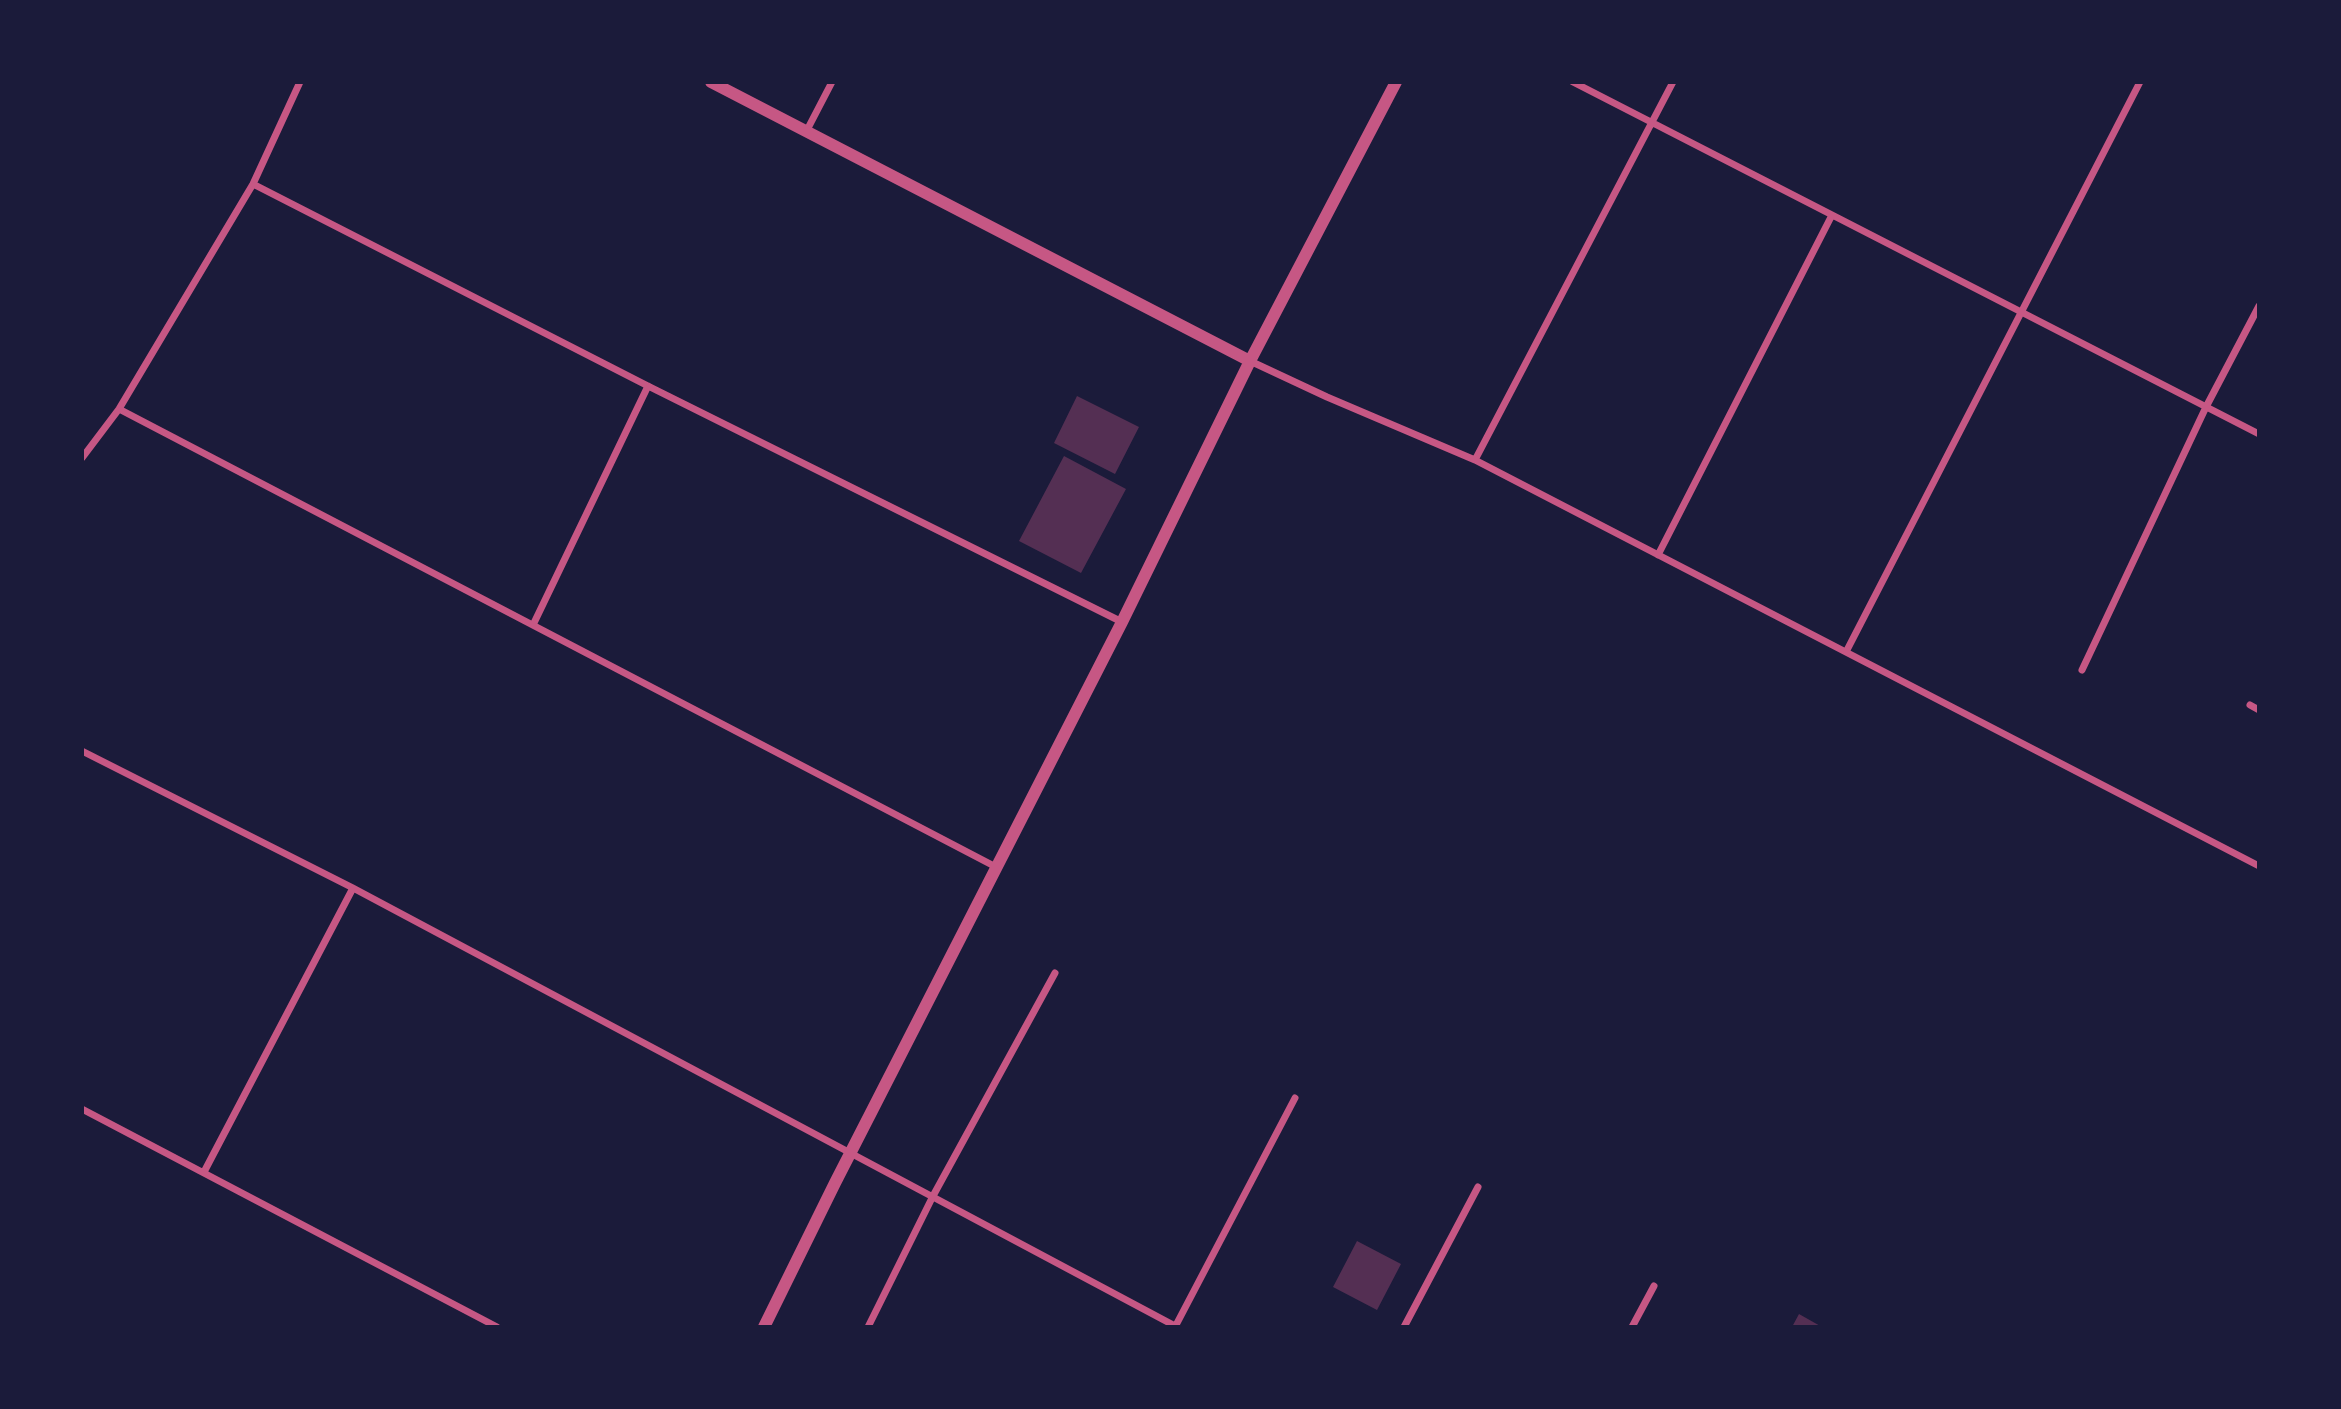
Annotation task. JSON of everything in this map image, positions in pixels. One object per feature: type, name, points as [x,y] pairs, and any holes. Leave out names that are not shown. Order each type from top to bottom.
[{"type":"street","points":[[82,458],[119,409],[253,184],[300,82]]},
{"type":"street","points":[[711,82],[1250,361],[1475,460],[2259,866]]},
{"type":"street","points":[[806,132],[832,82]]},
{"type":"street","points":[[764,1327],[1122,622],[1250,361],[1396,82]]},
{"type":"street","points":[[1573,82],[2259,434]]},
{"type":"street","points":[[1475,460],[1673,82]]},
{"type":"street","points":[[1846,652],[2140,82]]},
{"type":"street","points":[[253,184],[648,386],[1122,622]]},
{"type":"street","points":[[1658,555],[1832,215]]},
{"type":"street","points":[[2082,670],[2206,407],[2259,306]]},
{"type":"street","points":[[533,625],[648,386]]},
{"type":"street","points":[[119,409],[996,867]]},
{"type":"street","points":[[2250,705],[2259,710]]},
{"type":"street","points":[[83,752],[353,888],[1175,1326],[1295,1098]]},
{"type":"street","points":[[204,1172],[353,888]]},
{"type":"street","points":[[868,1327],[933,1196],[1055,972]]},
{"type":"street","points":[[82,1109],[497,1327]]},
{"type":"street","points":[[1404,1327],[1478,1187]]},
{"type":"street","points":[[1632,1327],[1654,1286]]},
{"type":"building","points":[[1077,396],[1139,427],[1115,474],[1054,443]]},
{"type":"building","points":[[1064,456],[1126,489],[1081,573],[1019,541]]},
{"type":"building","points":[[1357,1241],[1401,1264],[1377,1310],[1333,1287]]},
{"type":"building","points":[[1799,1314],[1822,1327],[1792,1327]]}]
